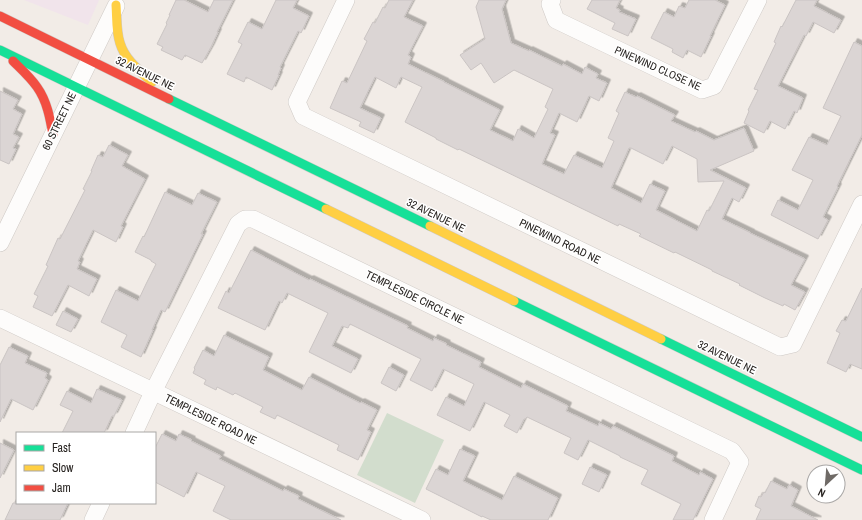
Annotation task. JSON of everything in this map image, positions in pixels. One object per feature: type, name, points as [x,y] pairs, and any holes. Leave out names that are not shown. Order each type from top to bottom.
[{"type":"main road","points":[[117,2],[118,33],[122,49],[130,62],[167,96]]},
{"type":"main road","name":"32 AVENUE NE","points":[[0,16],[167,96],[862,436]]},
{"type":"main road","points":[[3,51],[858,468],[862,474]]},
{"type":"main road","points":[[3,51],[36,86],[47,108],[53,135]]},
{"type":"street","name":"PINEWIND ROAD NE","points":[[346,0],[297,102],[303,116],[780,347],[793,344],[862,204]]},
{"type":"street","name":"PINEWIND CLOSE NE","points":[[552,0],[550,4],[556,20],[702,90],[714,86],[758,0]]},
{"type":"street","name":"60 STREET NE","points":[[0,243],[117,2]]},
{"type":"street","name":"TEMPLESIDE CIRCLE NE","points":[[134,432],[238,224],[245,219],[253,219],[732,451],[740,462],[713,520]]},
{"type":"street","name":"TEMPLESIDE ROAD NE","points":[[0,318],[422,520]]},
{"type":"street","points":[[93,520],[101,504]]},
{"type":"shaded area","points":[[24,0],[99,0],[88,25]]},
{"type":"green space","points":[[387,413],[444,440],[415,503],[357,475]]},
{"type":"building","points":[[176,0],[184,0],[208,12],[214,0],[233,0],[202,63],[185,55],[182,60],[161,50],[163,47],[157,44],[167,24],[169,15]]},
{"type":"building","points":[[276,0],[297,0],[293,8],[309,16],[301,33],[298,31],[280,67],[279,75],[272,90],[246,77],[244,82],[227,74],[242,44],[238,42],[248,22],[262,29]]},
{"type":"building","points":[[389,0],[413,0],[404,17],[423,26],[408,55],[411,57],[408,64],[500,110],[490,130],[513,141],[518,129],[534,138],[548,109],[545,107],[553,89],[514,70],[494,83],[481,63],[471,70],[460,55],[485,39],[476,7],[479,0],[506,0],[502,9],[511,43],[562,66],[563,64],[582,74],[585,67],[598,74],[596,78],[607,83],[599,101],[589,96],[577,122],[559,113],[550,133],[555,135],[542,164],[564,174],[574,155],[602,168],[614,141],[608,138],[619,113],[616,111],[625,92],[636,97],[637,96],[675,115],[671,121],[714,140],[744,128],[754,151],[710,170],[746,188],[739,202],[732,198],[722,219],[805,259],[791,285],[805,292],[795,310],[784,304],[783,306],[765,298],[712,270],[639,236],[641,234],[619,224],[618,226],[459,149],[458,150],[405,122],[422,87],[401,77],[396,88],[375,77],[360,108],[381,118],[374,133],[359,126],[361,122],[330,108],[342,81],[347,83],[367,41],[364,39],[373,22],[375,23],[383,7],[385,8]],"holes":[[[672,146],[697,159],[698,182],[724,181],[697,231],[656,210],[665,191],[650,184],[641,203],[611,188],[629,148],[663,164]]]},
{"type":"building","points":[[592,0],[620,0],[616,8],[620,10],[619,12],[636,19],[628,36],[612,29],[615,23],[587,9]]},
{"type":"building","points":[[689,0],[715,0],[725,5],[701,57],[687,50],[683,58],[672,52],[673,49],[651,38],[664,12],[674,17],[679,6],[685,8]]},
{"type":"building","points":[[796,0],[817,0],[814,6],[841,20],[834,33],[813,22],[806,36],[804,35],[778,86],[803,98],[797,113],[794,111],[785,129],[770,121],[764,133],[744,123],[749,111],[748,110],[758,90],[754,89],[776,43],[774,42],[781,26],[782,27]]},
{"type":"building","points":[[854,42],[862,46],[862,135],[823,217],[828,220],[818,239],[771,215],[778,200],[798,210],[813,180],[792,170],[809,137],[827,145],[841,116],[823,108]]},
{"type":"building","points":[[0,91],[18,100],[13,109],[22,114],[13,134],[19,137],[13,148],[16,149],[9,164],[0,160]]},
{"type":"building","points":[[109,145],[128,155],[122,166],[145,179],[121,226],[123,227],[116,242],[93,230],[78,261],[80,262],[77,269],[97,279],[89,296],[68,285],[52,316],[33,307],[38,296],[34,294],[48,266],[46,265],[58,238],[60,239],[85,190],[83,189],[98,155],[103,157]]},
{"type":"building","points":[[165,192],[192,205],[198,193],[217,202],[165,312],[161,310],[141,357],[121,347],[127,335],[101,322],[116,290],[138,301],[156,264],[135,252],[143,236],[144,237]]},
{"type":"building","points":[[251,250],[309,280],[310,279],[408,326],[407,328],[433,341],[434,338],[447,344],[446,345],[481,362],[479,367],[521,388],[523,384],[568,406],[566,411],[598,426],[599,423],[611,429],[613,426],[674,456],[672,461],[699,475],[700,472],[713,479],[693,520],[673,520],[681,504],[641,484],[648,470],[588,440],[578,460],[564,453],[571,438],[527,417],[524,419],[517,433],[504,426],[510,415],[484,402],[470,431],[437,415],[446,397],[464,406],[474,384],[443,369],[432,391],[410,380],[421,359],[350,324],[348,328],[342,326],[332,346],[358,359],[351,373],[309,352],[328,313],[287,293],[282,303],[279,301],[265,330],[218,308],[226,291],[229,293]]},
{"type":"building","points":[[862,288],[862,369],[850,364],[846,372],[827,363],[840,333],[836,331],[842,320],[846,321]]},
{"type":"building","points":[[63,311],[78,319],[71,332],[56,325]]},
{"type":"building","points":[[224,335],[269,357],[263,370],[302,390],[309,377],[377,410],[367,430],[371,432],[358,460],[337,450],[339,445],[277,415],[275,419],[260,412],[263,407],[235,393],[233,395],[217,387],[216,390],[204,384],[206,380],[193,373],[194,368],[203,350],[214,356]]},
{"type":"building","points":[[9,347],[28,356],[25,363],[47,373],[45,378],[48,380],[33,410],[11,399],[0,422],[0,365]]},
{"type":"building","points":[[389,367],[404,375],[396,391],[381,383]]},
{"type":"building","points":[[97,389],[122,400],[104,432],[62,432],[73,411],[60,405],[67,391],[91,403]]},
{"type":"building","points":[[162,434],[176,441],[179,434],[221,456],[219,459],[283,491],[284,489],[299,496],[298,499],[341,520],[231,520],[213,511],[225,486],[196,472],[184,497],[156,483],[156,446]]},
{"type":"building","points":[[0,443],[14,450],[0,478]]},
{"type":"building","points":[[460,449],[475,456],[463,481],[502,500],[514,476],[558,498],[548,520],[491,520],[426,489],[436,469],[448,475]]},
{"type":"building","points":[[590,467],[607,475],[599,492],[582,484]]},
{"type":"building","points":[[771,481],[787,489],[789,485],[798,490],[791,506],[818,520],[756,520],[761,509],[755,506],[759,496],[761,497],[764,492],[765,493]]},
{"type":"building","points":[[13,503],[68,504],[60,520],[5,520]]},
{"type":"traffic: fast","points":[[0,50],[326,209]]},
{"type":"traffic: fast","points":[[169,99],[430,226]]},
{"type":"traffic: fast","points":[[514,301],[862,470]]},
{"type":"traffic: fast","points":[[661,339],[862,437]]},
{"type":"traffic: slow","points":[[116,5],[118,34],[122,49],[133,65],[152,82]]},
{"type":"traffic: slow","points":[[326,209],[514,301]]},
{"type":"traffic: slow","points":[[430,226],[661,339]]},
{"type":"traffic: jam","points":[[0,16],[169,99]]},
{"type":"traffic: jam","points":[[13,61],[40,92],[48,110],[53,135]]}]
